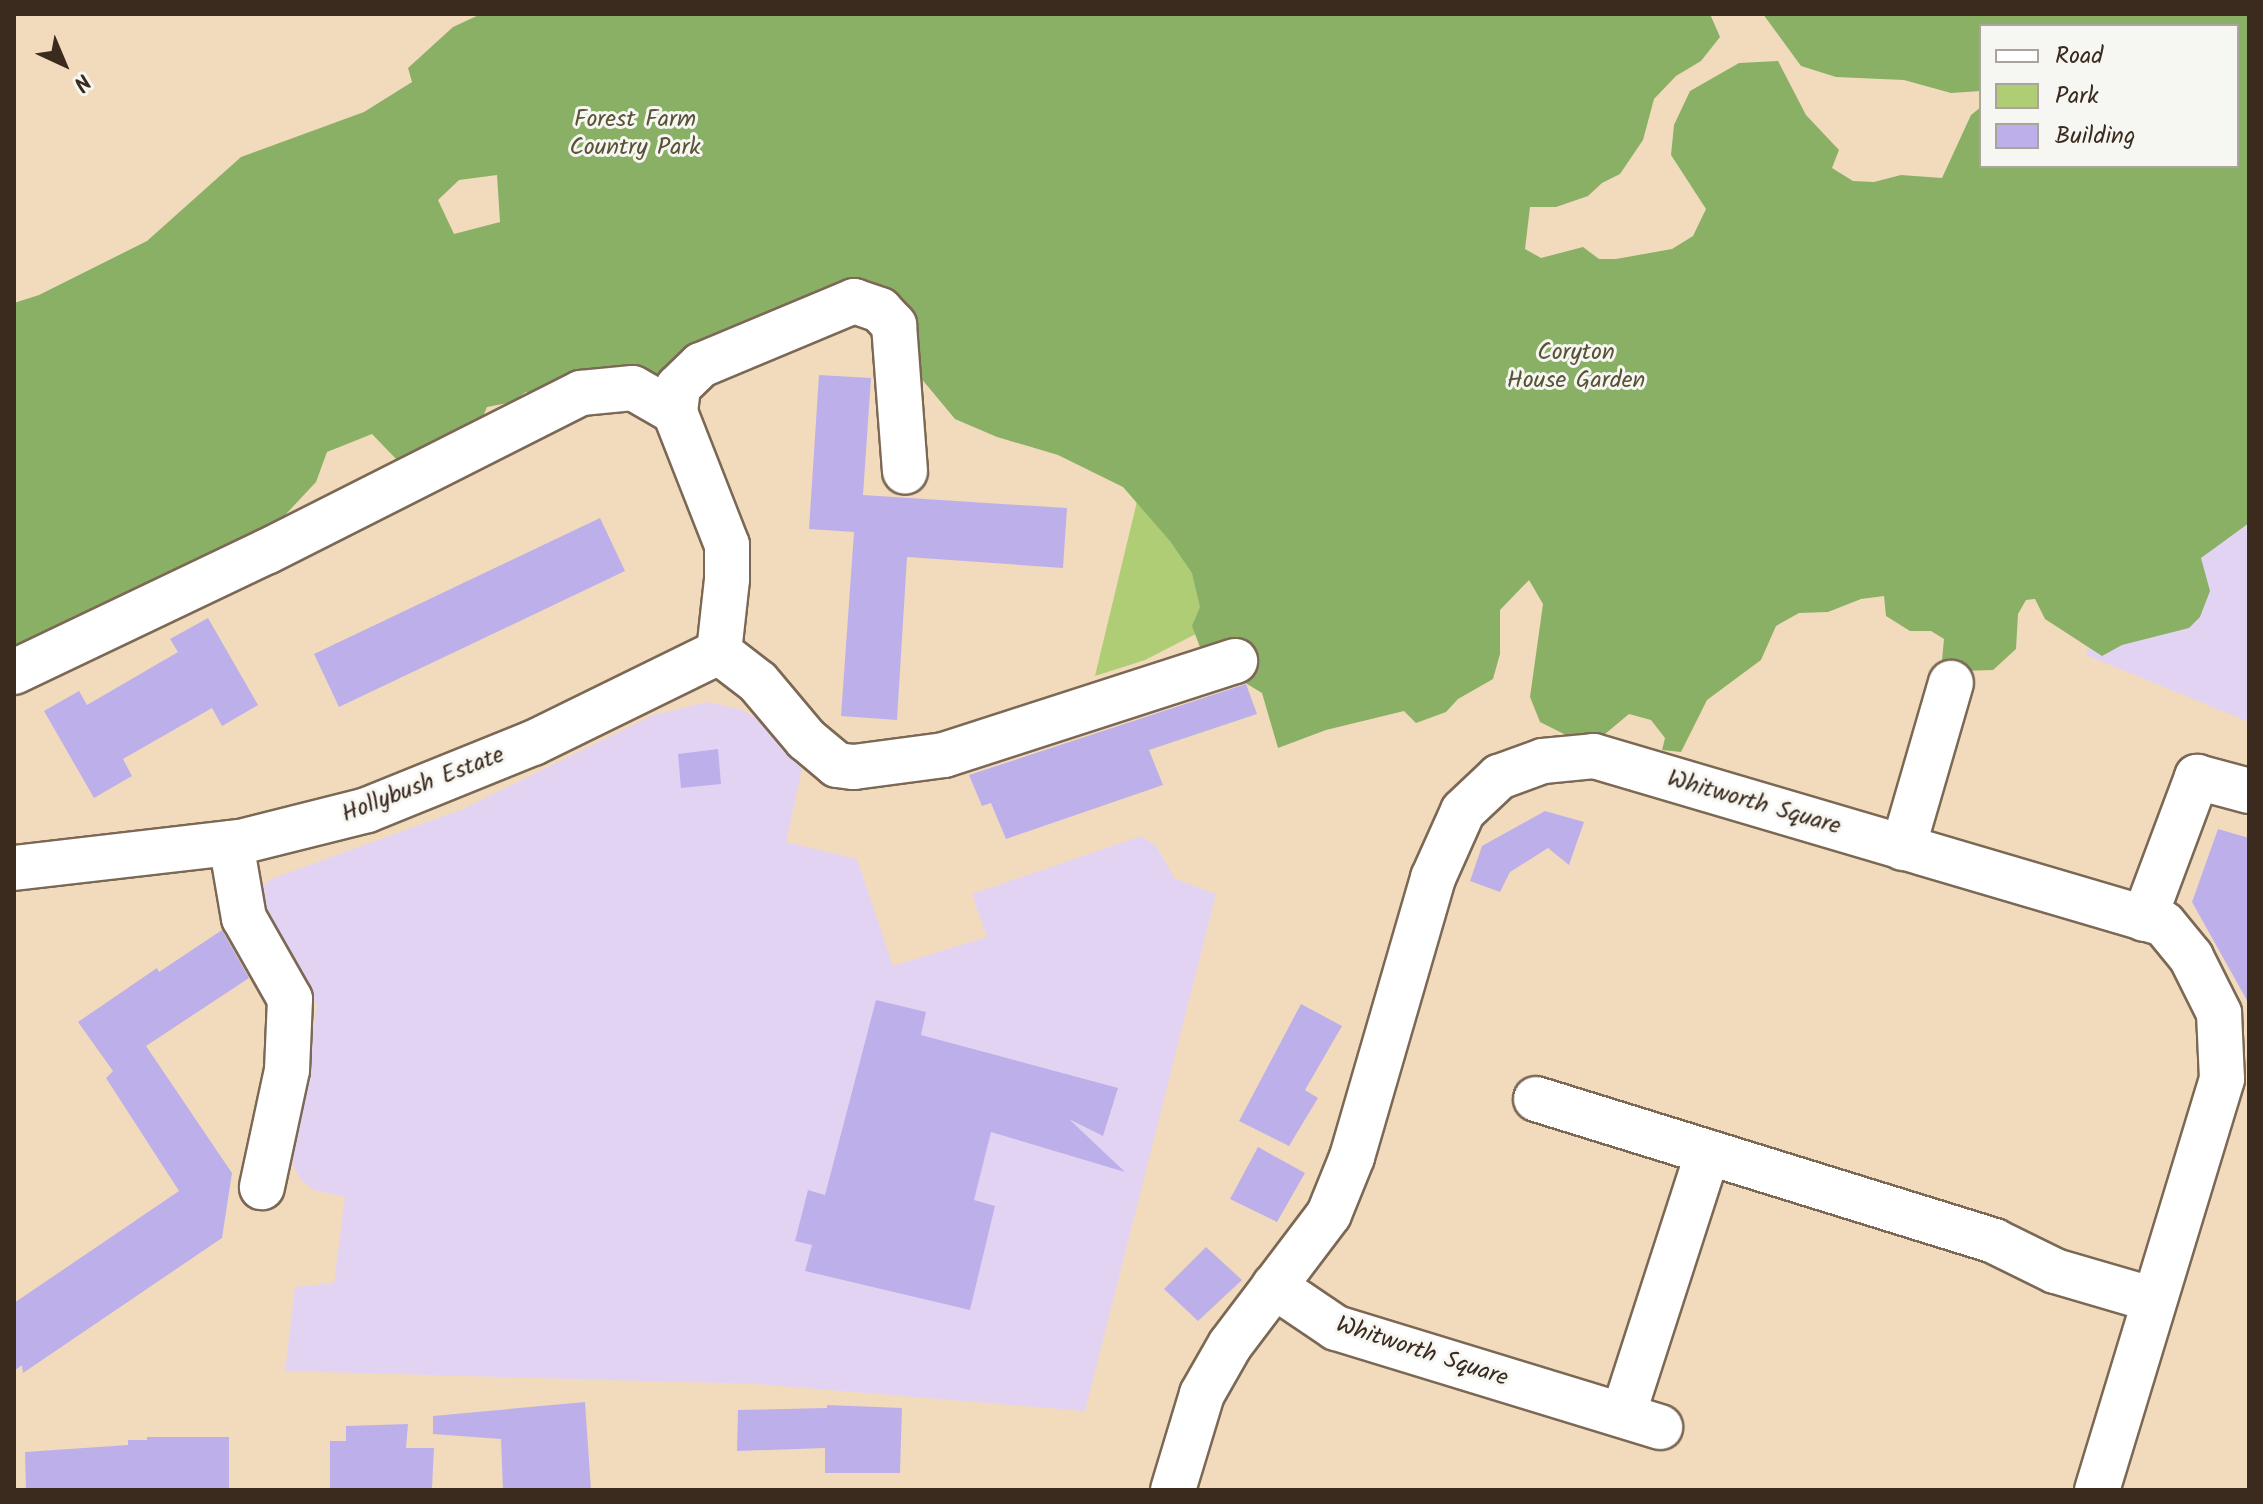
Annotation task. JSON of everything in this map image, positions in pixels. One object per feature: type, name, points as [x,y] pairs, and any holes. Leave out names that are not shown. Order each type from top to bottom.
[{"type":"street","points":[[905,472],[894,325],[880,310],[854,301],[701,365],[678,387],[675,412],[727,545],[719,652],[758,682],[806,739],[837,765],[854,767],[944,755],[1235,661]]},
{"type":"street","points":[[14,672],[266,552],[581,393],[633,388],[675,412]]},
{"type":"street","name":"Hollybush Estate","points":[[14,868],[231,843],[367,810],[533,743],[719,652]]},
{"type":"street","points":[[1903,848],[1951,683]]},
{"type":"street","name":"Whitworth Square","points":[[1173,1490],[1202,1394],[1230,1345],[1329,1214],[1352,1157],[1433,878],[1463,811],[1499,777],[1543,761],[1594,756],[2164,924],[2191,957],[2219,1013],[2222,1079],[2097,1490]]},
{"type":"street","points":[[2144,919],[2197,777],[2249,791]]},
{"type":"street","points":[[231,843],[244,918],[290,999],[287,1070],[262,1187]]},
{"type":"street","points":[[1536,1099],[1994,1241],[2055,1271],[2154,1300]]},
{"type":"street","name":"Whitworth Square","points":[[1274,1286],[1336,1328],[1642,1421],[1708,1152]]},
{"type":"shaded area","points":[[2249,294],[2249,722],[2086,655],[2207,331]]},
{"type":"shaded area","points":[[707,702],[740,709],[763,722],[802,769],[786,842],[857,859],[893,966],[987,937],[972,894],[1141,836],[1156,846],[1175,879],[1216,894],[1085,1411],[756,1384],[285,1371],[295,1287],[334,1283],[345,1197],[313,1190],[300,1179],[292,1163],[317,1006],[256,904],[260,889],[271,879],[463,809],[653,715]]},
{"type":"green space","name":"Coryton House Garden","points":[[481,14],[1710,14],[1720,37],[1701,61],[1676,76],[1654,99],[1643,140],[1620,174],[1602,183],[1588,196],[1556,207],[1530,207],[1525,249],[1541,258],[1583,247],[1599,259],[1616,259],[1672,249],[1693,236],[1706,209],[1671,155],[1674,125],[1690,91],[1739,63],[1778,61],[1806,115],[1839,150],[1832,168],[1853,181],[1874,182],[1901,175],[1942,178],[1971,115],[1979,109],[1979,168],[2239,168],[2239,24],[1979,24],[1979,91],[1951,93],[1904,80],[1836,77],[1801,66],[1763,14],[2249,14],[2249,523],[2201,558],[2210,591],[2200,617],[2189,628],[2122,645],[2102,656],[2045,619],[2035,599],[2026,600],[2018,614],[2016,649],[1993,670],[1961,671],[1942,660],[1944,639],[1931,631],[1910,631],[1886,616],[1884,596],[1861,599],[1828,612],[1799,613],[1776,626],[1761,660],[1707,700],[1681,752],[1662,750],[1665,738],[1651,720],[1629,714],[1605,734],[1566,735],[1540,722],[1530,697],[1543,604],[1529,580],[1500,610],[1500,654],[1493,679],[1458,699],[1446,712],[1416,723],[1404,711],[1326,730],[1278,748],[1262,693],[1204,658],[1192,626],[1200,607],[1192,573],[1170,541],[1123,487],[1058,455],[997,437],[955,419],[875,323],[839,331],[794,318],[767,325],[662,372],[651,381],[576,410],[526,392],[512,402],[487,407],[467,455],[399,462],[372,434],[327,452],[316,482],[272,529],[14,686],[14,303],[39,295],[147,241],[241,157],[364,112],[412,82],[408,68],[453,27]],"holes":[[[497,175],[500,222],[454,234],[438,200],[459,180]]]},
{"type":"green space","points":[[1140,489],[1225,619],[1145,660],[1095,676]]},
{"type":"building","points":[[819,375],[871,378],[863,495],[1067,508],[1063,568],[907,557],[897,720],[841,716],[854,532],[809,529]]},
{"type":"building","points":[[600,518],[625,571],[339,707],[314,654]]},
{"type":"building","points":[[208,618],[258,705],[222,726],[212,708],[123,759],[132,776],[94,798],[44,711],[79,691],[87,705],[178,652],[170,639]]},
{"type":"building","points":[[1246,684],[1257,714],[1149,750],[1163,785],[1006,839],[991,803],[982,806],[969,775]]},
{"type":"building","points":[[718,749],[721,784],[681,788],[678,754]]},
{"type":"building","points":[[1545,811],[1584,822],[1569,865],[1548,848],[1510,872],[1500,892],[1470,881],[1482,846]]},
{"type":"building","points":[[2218,829],[2249,838],[2249,1004],[2192,902]]},
{"type":"building","points":[[222,930],[249,978],[146,1046],[232,1173],[222,1238],[23,1373],[22,1365],[14,1371],[14,1303],[179,1191],[106,1078],[113,1071],[78,1022],[157,968],[159,972]]},
{"type":"building","points":[[876,1000],[926,1012],[921,1035],[1118,1088],[1103,1136],[1069,1119],[1125,1172],[991,1132],[974,1200],[995,1206],[970,1310],[805,1271],[812,1245],[795,1241],[808,1190],[825,1195]]},
{"type":"building","points":[[1301,1004],[1342,1026],[1305,1090],[1318,1098],[1289,1146],[1239,1121]]},
{"type":"building","points":[[1258,1147],[1305,1173],[1277,1222],[1230,1199]]},
{"type":"building","points":[[1206,1247],[1242,1280],[1198,1321],[1164,1289]]},
{"type":"building","points":[[585,1402],[591,1490],[503,1490],[501,1439],[433,1434],[433,1416]]},
{"type":"building","points":[[827,1405],[902,1408],[900,1473],[825,1473],[825,1448],[737,1451],[738,1410],[827,1408]]},
{"type":"building","points":[[408,1424],[406,1448],[434,1448],[432,1488],[330,1490],[330,1441],[346,1441],[346,1426]]},
{"type":"building","points":[[147,1437],[229,1437],[229,1488],[26,1490],[25,1452],[128,1445],[128,1440],[147,1440]]},
{"type":"park label","name":"Forest Farm Country Park","points":[[635,134]]}]
